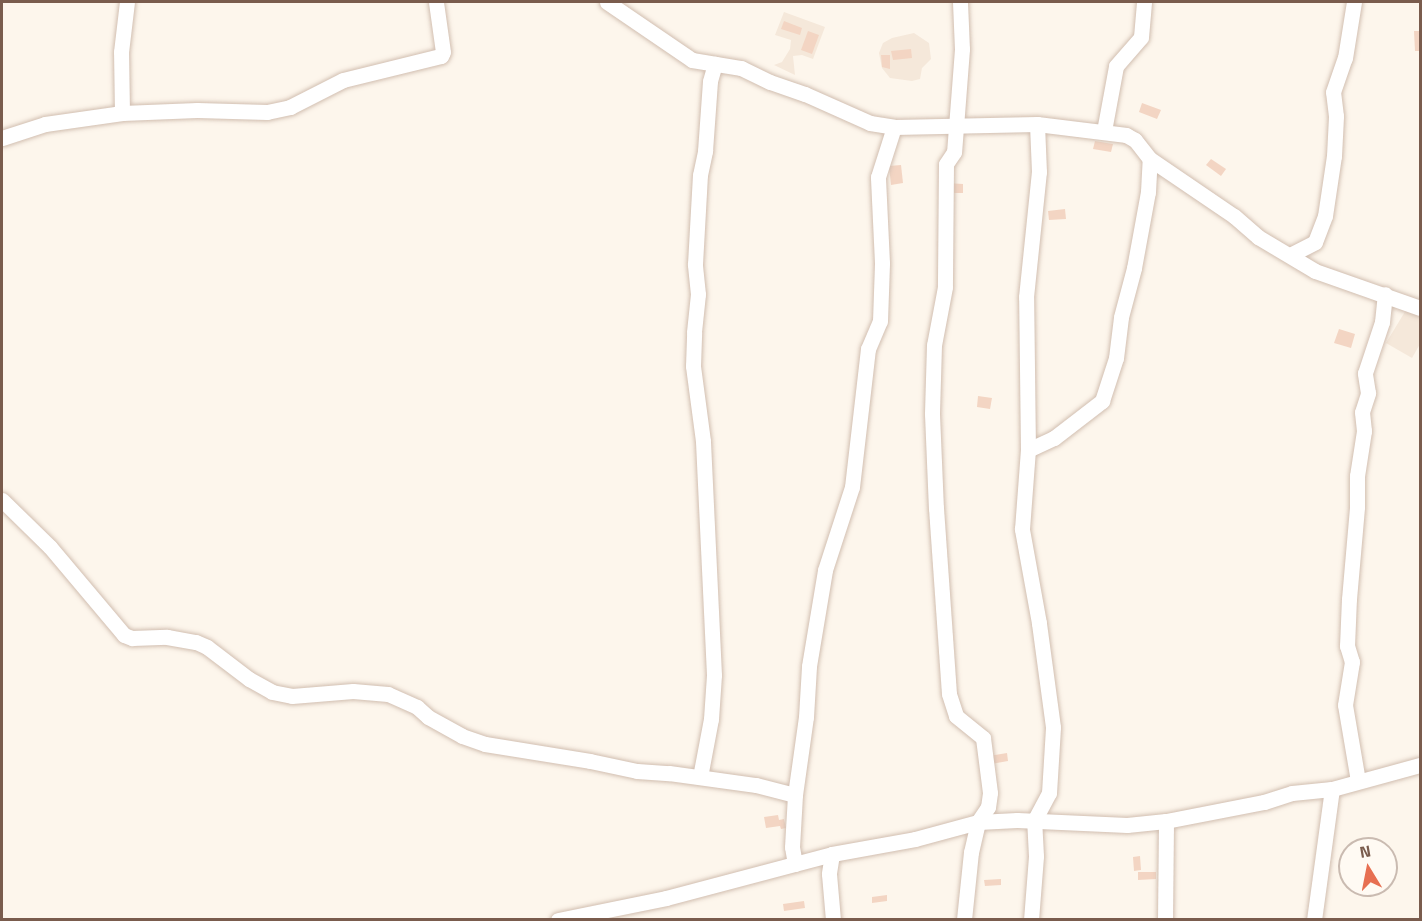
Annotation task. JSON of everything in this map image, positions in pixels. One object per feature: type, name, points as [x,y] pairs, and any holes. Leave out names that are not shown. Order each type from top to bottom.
[{"type":"street","points":[[122,113],[121,52],[127,2]]},
{"type":"street","points":[[2,138],[45,124],[122,113],[281,110],[357,76],[439,57],[443,52],[436,2]]},
{"type":"street","points":[[607,2],[692,60],[715,64],[727,63],[870,123],[894,127],[954,128],[1037,124],[1126,135],[1135,140],[1150,159],[1234,216],[1258,237],[1315,271],[1420,308]]},
{"type":"street","points":[[960,2],[962,49],[954,128],[954,152],[946,164],[945,287],[934,345],[934,477],[949,694],[956,716],[983,738],[990,793],[988,807],[978,822],[968,867],[964,920]]},
{"type":"street","points":[[1104,131],[1116,66],[1141,37],[1144,2]]},
{"type":"street","points":[[1290,255],[1315,242],[1325,216],[1334,156],[1336,116],[1333,92],[1345,58],[1354,2]]},
{"type":"street","points":[[700,777],[711,719],[714,675],[703,441],[693,366],[693,332],[698,294],[695,264],[700,175],[705,151],[710,81],[715,64]]},
{"type":"street","points":[[1031,920],[1036,856],[1034,821],[1049,793],[1053,727],[1039,623],[1022,529],[1028,450],[1026,297],[1039,172],[1037,124]]},
{"type":"street","points":[[795,864],[792,847],[795,795],[806,717],[808,666],[821,586],[852,487],[868,349],[880,321],[882,263],[878,177],[894,127]]},
{"type":"street","points":[[1028,450],[1054,438],[1102,401],[1116,358],[1121,317],[1134,268],[1148,192],[1150,159]]},
{"type":"street","points":[[1358,781],[1345,705],[1352,662],[1347,646],[1349,599],[1357,507],[1357,476],[1364,431],[1361,415],[1368,393],[1365,373],[1382,322],[1384,294]]},
{"type":"street","points":[[2,500],[50,547],[124,635],[132,638],[167,637],[196,642],[207,647],[249,679],[272,692],[292,696],[353,691],[388,694],[417,707],[428,717],[462,736],[485,744],[637,771],[700,777],[795,795]]},
{"type":"street","points":[[558,920],[666,898],[832,854],[915,838],[978,822],[1034,821],[1127,825],[1166,821],[1264,802],[1292,793],[1332,789],[1420,765]]},
{"type":"street","points":[[1314,920],[1332,789]]},
{"type":"street","points":[[1165,920],[1166,821]]},
{"type":"street","points":[[832,854],[829,874],[833,920]]},
{"type":"shaded area","points":[[784,12],[825,27],[813,59],[802,55],[793,56],[795,75],[774,65],[782,62],[790,49],[791,40],[775,35]]},
{"type":"shaded area","points":[[914,33],[929,43],[931,59],[922,68],[920,79],[912,81],[890,78],[882,68],[879,53],[883,43],[892,38]]},
{"type":"shaded area","points":[[1406,310],[1420,314],[1420,344],[1412,358],[1386,343]]},
{"type":"building","points":[[784,21],[802,28],[800,35],[781,29]]},
{"type":"building","points":[[808,31],[819,35],[812,54],[801,50]]},
{"type":"building","points":[[1414,31],[1420,31],[1420,51],[1415,51]]},
{"type":"building","points":[[911,49],[912,58],[893,60],[891,51]]},
{"type":"building","points":[[881,55],[890,55],[890,69],[882,67]]},
{"type":"building","points":[[1142,103],[1161,110],[1157,119],[1139,112]]},
{"type":"building","points":[[1095,141],[1113,144],[1111,152],[1093,149]]},
{"type":"building","points":[[1211,159],[1226,169],[1221,176],[1206,165]]},
{"type":"building","points":[[901,165],[903,183],[891,185],[889,166]]},
{"type":"building","points":[[947,183],[963,184],[963,193],[947,193]]},
{"type":"building","points":[[1065,209],[1066,219],[1049,220],[1048,211]]},
{"type":"building","points":[[1339,329],[1355,334],[1351,348],[1334,343]]},
{"type":"building","points":[[978,396],[992,398],[990,409],[977,407]]},
{"type":"building","points":[[1007,753],[1008,761],[991,764],[989,756]]},
{"type":"building","points":[[778,815],[779,820],[784,819],[786,828],[781,829],[780,826],[766,828],[764,817]]},
{"type":"building","points":[[1140,856],[1141,870],[1134,871],[1133,857]]},
{"type":"building","points":[[1138,872],[1156,872],[1156,879],[1138,880]]},
{"type":"building","points":[[1001,879],[1001,885],[985,886],[984,880]]},
{"type":"building","points":[[887,895],[887,901],[872,903],[872,897]]},
{"type":"building","points":[[804,901],[805,908],[784,911],[783,904]]}]
